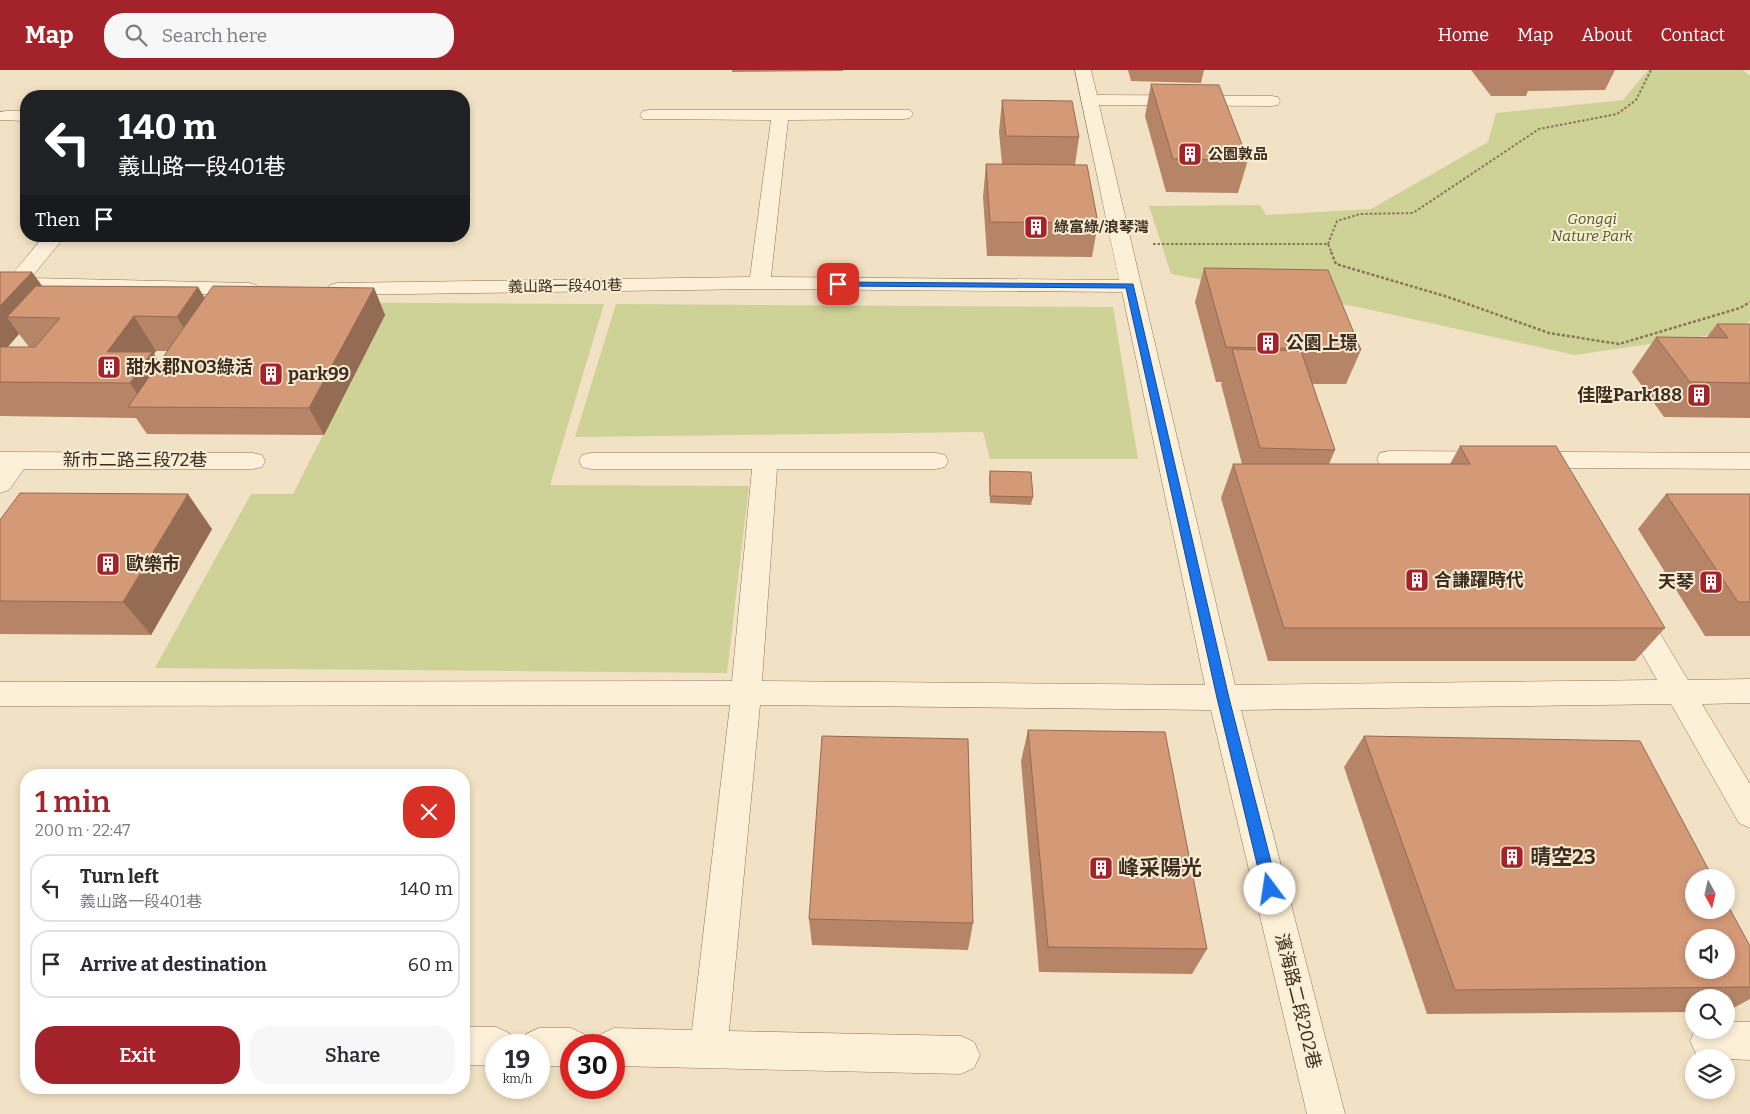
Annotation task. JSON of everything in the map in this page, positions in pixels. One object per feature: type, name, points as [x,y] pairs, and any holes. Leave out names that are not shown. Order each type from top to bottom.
[{"type":"street","name":"濱海路二段202巷","points":[[1083,70],[1223,698],[1326,1114]]},
{"type":"street","points":[[1091,100],[1272,101]]},
{"type":"street","points":[[649,115],[904,114]]},
{"type":"street","points":[[760,284],[780,115]]},
{"type":"street","points":[[6,116],[20,116]]},
{"type":"street","points":[[7,284],[49,242]]},
{"type":"street","points":[[7,284],[274,289]]},
{"type":"street","name":"義山路一段401巷","points":[[313,290],[760,284],[1130,286]]},
{"type":"street","points":[[1389,459],[1750,461]]},
{"type":"street","name":"新市二路三段72巷","points":[[0,484],[8,460],[253,461]]},
{"type":"street","points":[[1542,460],[1558,485]]},
{"type":"street","points":[[591,461],[936,461]]},
{"type":"street","points":[[709,1048],[746,694],[765,462]]},
{"type":"street","points":[[1618,588],[1750,812]]},
{"type":"street","points":[[0,694],[746,694],[1223,698],[1750,691]]},
{"type":"street","points":[[1709,1041],[1750,1041]]},
{"type":"street","points":[[470,1046],[485,1046]]},
{"type":"street","points":[[625,1047],[961,1055]]},
{"type":"path","points":[[1651,70],[1636,100],[1617,114],[1539,129],[1413,213],[1360,214],[1337,221],[1328,244],[1336,264],[1448,297],[1549,333],[1619,344],[1740,308],[1750,302]]},
{"type":"path","points":[[1149,244],[1328,244]]},
{"type":"green space","name":"Gongqi Nature Park","points":[[1648,70],[1743,70],[1750,76],[1750,321],[1732,332],[1575,355],[1358,307],[1171,274],[1149,206],[1260,205],[1266,215],[1371,209],[1488,142],[1496,113],[1623,100]]},
{"type":"green space","points":[[236,302],[604,304],[550,485],[749,486],[727,673],[155,668],[251,494],[293,494],[323,435],[147,434]]},
{"type":"green space","points":[[616,304],[1113,307],[1138,459],[990,459],[983,432],[575,437]]},
{"type":"building","points":[[1151,84],[1219,85],[1248,160],[1173,159]]},
{"type":"building","points":[[1002,100],[1072,101],[1079,137],[1006,136]]},
{"type":"building","points":[[986,164],[1087,165],[1098,223],[990,222]]},
{"type":"building","points":[[1204,268],[1328,270],[1361,350],[1226,347]]},
{"type":"building","points":[[0,272],[32,272],[0,306]]},
{"type":"building","points":[[36,286],[198,287],[177,317],[134,316],[107,352],[152,352],[130,383],[0,382],[0,347],[35,347],[60,318],[7,317]]},
{"type":"building","name":"park99","points":[[213,286],[374,288],[309,408],[128,407]]},
{"type":"building","points":[[1717,324],[1750,324],[1750,383],[1690,382],[1656,337],[1728,338]]},
{"type":"building","points":[[1232,349],[1301,351],[1335,450],[1260,448]]},
{"type":"building","name":"合謙躍時代","points":[[1460,446],[1556,446],[1665,628],[1284,628],[1233,464],[1470,464]]},
{"type":"building","points":[[990,471],[1031,472],[1033,497],[990,496]]},
{"type":"building","points":[[20,493],[188,494],[123,602],[0,601],[0,520]]},
{"type":"building","points":[[1666,494],[1750,494],[1750,602],[1738,602]]},
{"type":"building","name":"峰采陽光","points":[[1028,730],[1165,732],[1207,949],[1048,947]]},
{"type":"building","points":[[822,736],[968,739],[973,923],[809,919]]},
{"type":"building","name":"晴空23","points":[[1364,736],[1640,741],[1708,869],[1685,869],[1685,919],[1735,918],[1750,946],[1750,987],[1455,990]]},
{"type":"place","name":"公園敦品","points":[[1190,154]]},
{"type":"place","name":"綠富綠/浪琴灣","points":[[1036,227]]},
{"type":"place","name":"公園上璟","points":[[1268,343]]},
{"type":"place","name":"甜水郡NO3綠活","points":[[109,367]]},
{"type":"place","name":"park99","points":[[271,374]]},
{"type":"place","name":"佳陞Park188","points":[[1699,395]]},
{"type":"place","name":"歐樂市","points":[[108,564]]},
{"type":"place","name":"合謙躍時代","points":[[1417,580]]},
{"type":"place","name":"天琴","points":[[1711,582]]},
{"type":"place","name":"晴空23","points":[[1512,857]]},
{"type":"place","name":"峰采陽光","points":[[1101,868]]},
{"type":"route","points":[[838,284],[1130,286],[1223,698],[1270,889]]}]
